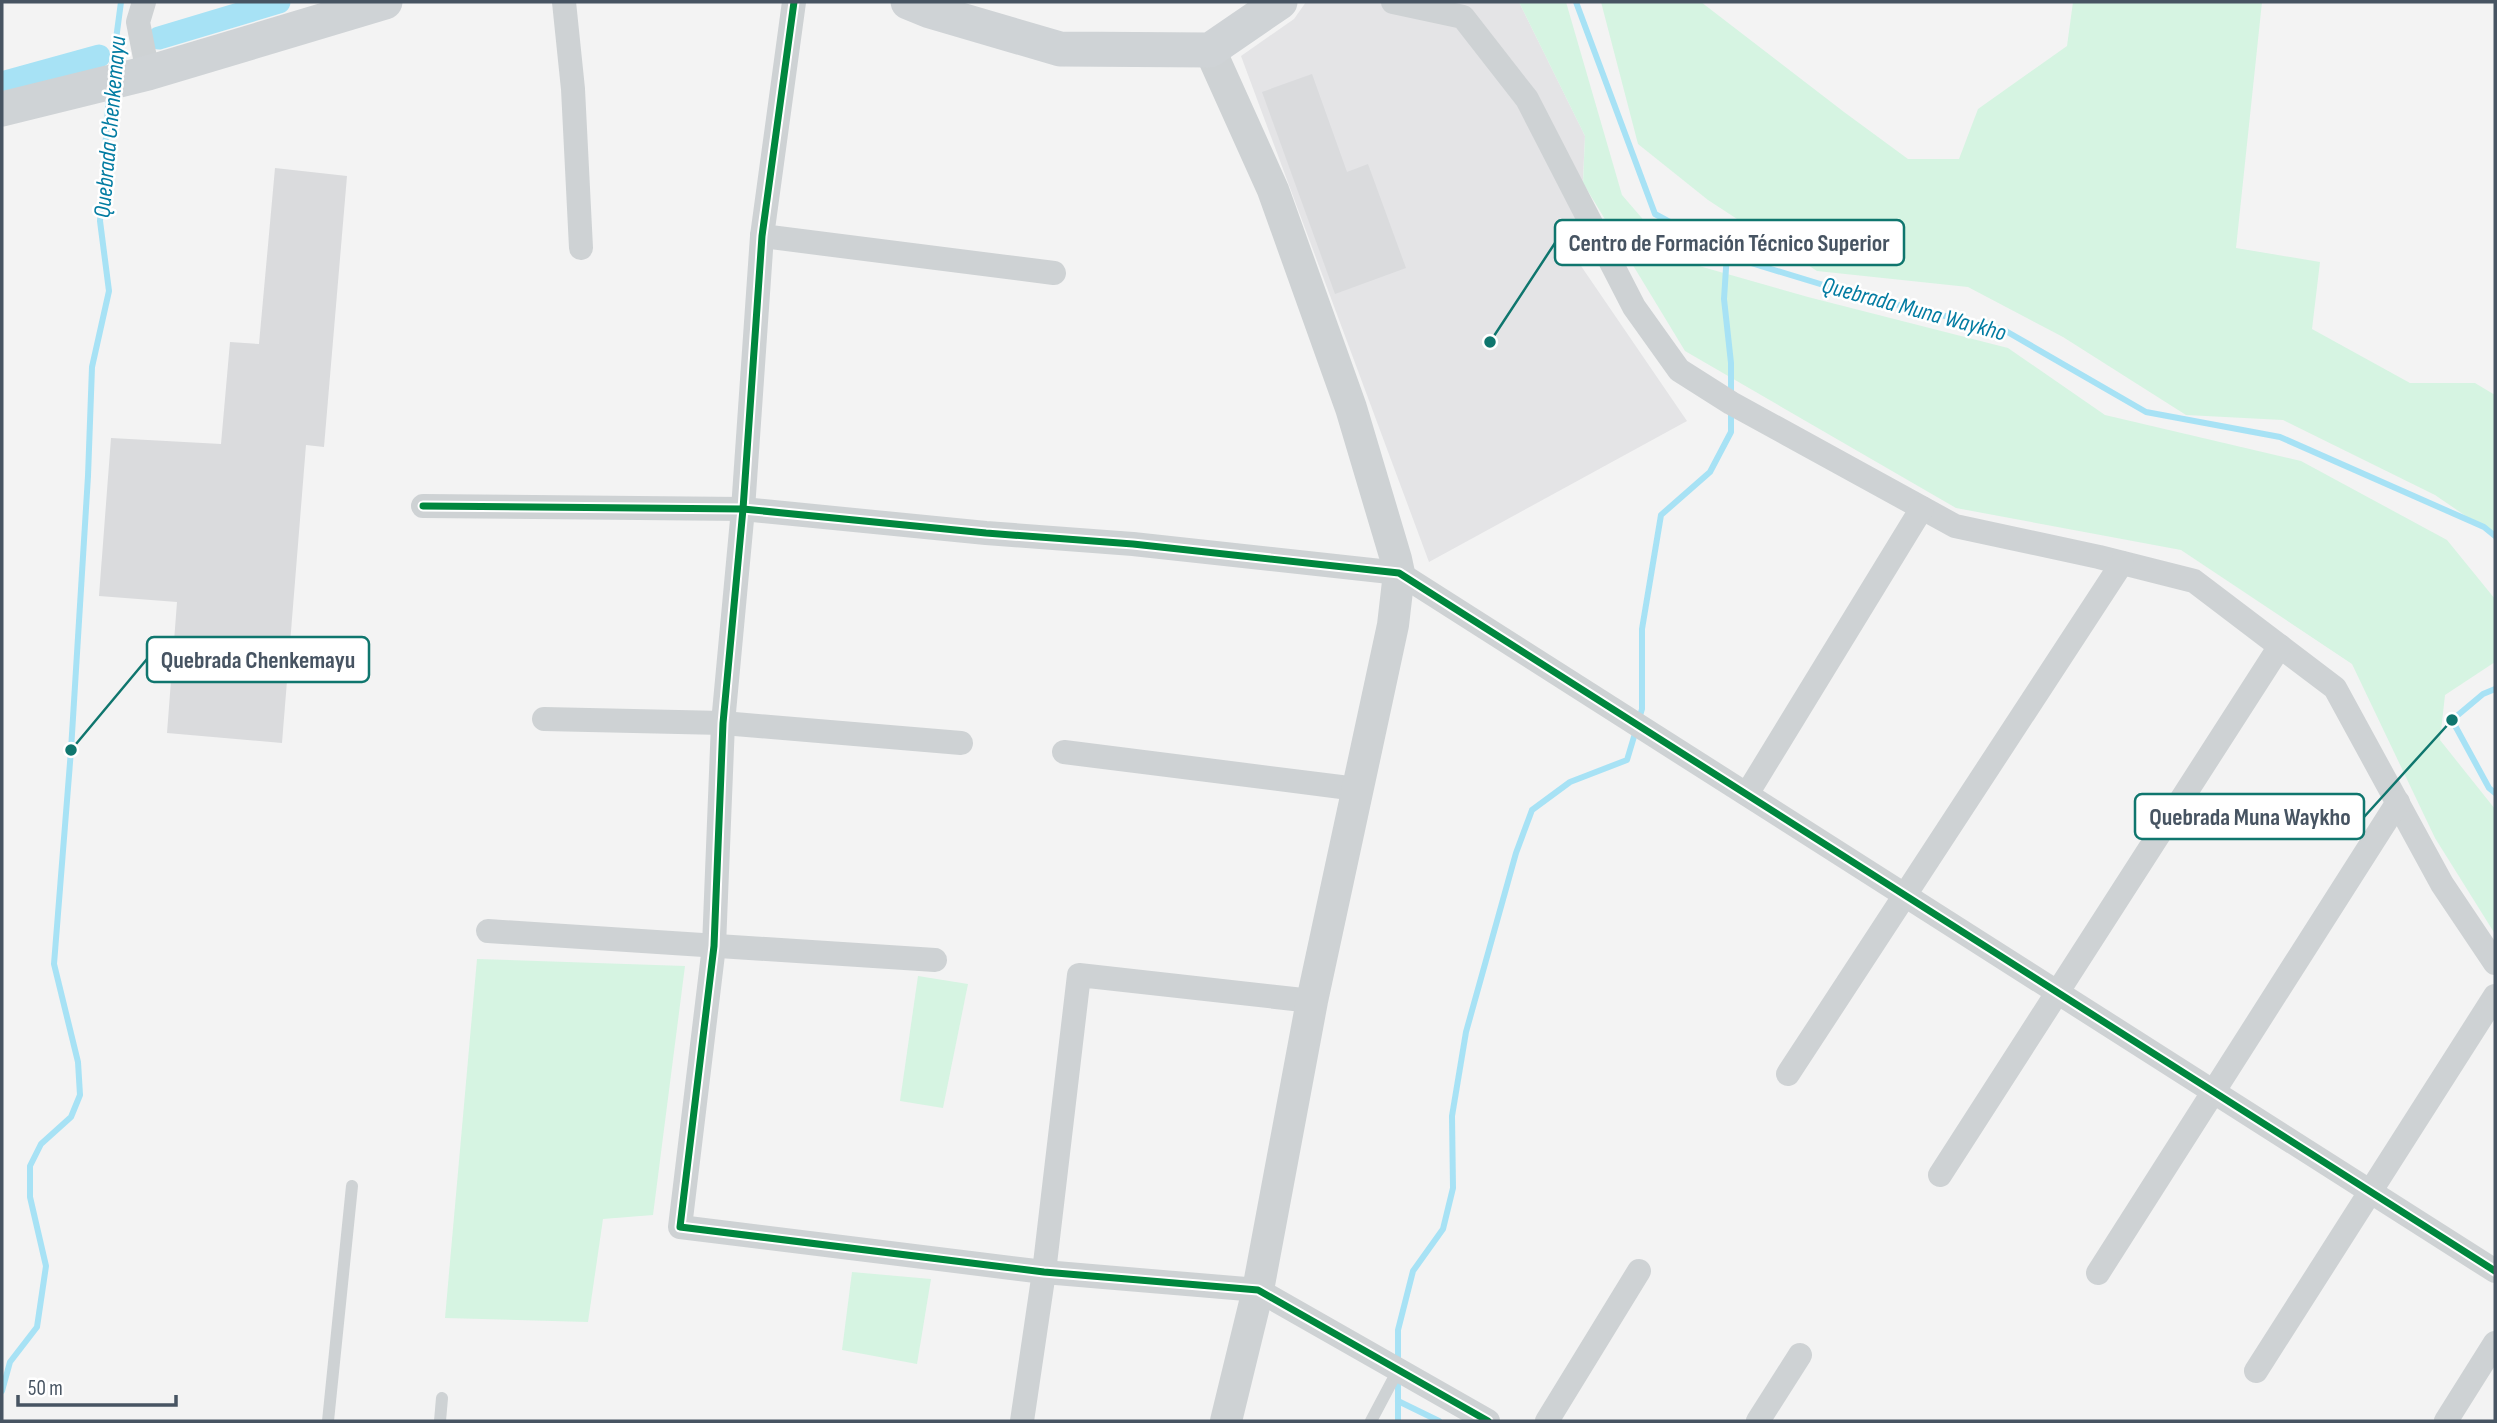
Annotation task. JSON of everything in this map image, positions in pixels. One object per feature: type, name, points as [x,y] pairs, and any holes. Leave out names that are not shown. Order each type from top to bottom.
[{"type":"main road","points":[[2,109],[142,74],[385,2]]},
{"type":"main road","points":[[908,2],[1060,49],[1210,50],[1280,2]]},
{"type":"street","points":[[142,74],[138,22],[144,2]]},
{"type":"street","points":[[564,2],[573,89],[581,248]]},
{"type":"street","points":[[794,2],[762,236],[743,509],[723,723],[714,946],[680,1227],[1044,1272],[1258,1290],[1488,1421]]},
{"type":"street","points":[[1393,2],[1463,17],[1527,99],[1634,307],[1679,370],[1731,403],[1955,526],[2194,582],[2335,688],[2442,884],[2495,963]]},
{"type":"street","points":[[1210,50],[1278,203],[1351,408],[1399,573],[1393,625],[1312,1001],[1258,1290],[1226,1421]]},
{"type":"street","points":[[762,236],[1054,273]]},
{"type":"street","points":[[423,506],[743,509],[986,533],[1133,544],[1399,573],[2495,1271]]},
{"type":"street","points":[[1746,794],[1923,508]]},
{"type":"street","points":[[1788,1074],[2122,563]]},
{"type":"street","points":[[1941,1175],[2280,646]]},
{"type":"street","points":[[544,719],[723,723],[961,743]]},
{"type":"street","points":[[1064,752],[1357,789]]},
{"type":"street","points":[[2098,1273],[2398,802]]},
{"type":"street","points":[[488,931],[935,960]]},
{"type":"street","points":[[1021,1421],[1044,1272],[1079,975],[1312,1001]]},
{"type":"street","points":[[2256,1371],[2495,996]]},
{"type":"street","points":[[1547,1421],[1639,1271]]},
{"type":"street","points":[[2446,1421],[2495,1343]]},
{"type":"street","points":[[1758,1421],[1800,1355]]},
{"type":"lane","points":[[328,1421],[352,1186]]},
{"type":"lane","points":[[1371,1421],[1398,1370]]},
{"type":"lane","points":[[440,1421],[442,1398]]},
{"type":"shaded area","points":[[1306,2],[1519,2],[1585,136],[1579,263],[1687,421],[1429,562],[1241,56],[1294,19]]},
{"type":"green space","points":[[1519,2],[1566,2],[1622,195],[1678,260],[1808,297],[2008,348],[2105,415],[2301,461],[2447,540],[2495,599],[2495,662],[2445,695],[2440,740],[2495,809],[2495,934],[2435,838],[2352,664],[2181,550],[1956,508],[1685,351],[1583,183],[1585,136]]},
{"type":"green space","points":[[1601,2],[1701,2],[1908,159],[1959,159],[1978,109],[2067,46],[2073,2],[2262,2],[2236,248],[2320,262],[2312,329],[2410,383],[2475,383],[2495,395],[2495,536],[2435,495],[2283,420],[2186,415],[2063,337],[1968,287],[1817,271],[1708,200],[1638,144]]},
{"type":"green space","points":[[477,959],[685,966],[653,1215],[603,1219],[588,1322],[445,1318]]},
{"type":"green space","points":[[918,976],[968,984],[943,1108],[900,1101]]},
{"type":"green space","points":[[852,1272],[931,1279],[917,1364],[842,1350]]},
{"type":"building","points":[[1312,74],[1347,172],[1368,164],[1406,268],[1335,294],[1262,92]]},
{"type":"building","points":[[275,168],[347,176],[324,447],[306,445],[282,743],[167,733],[177,602],[99,596],[111,438],[221,444],[230,342],[259,344]]},
{"type":"waterway","name":"Quebrada Chenkemayu","points":[[112,69],[121,2]]},
{"type":"waterway","points":[[159,38],[279,2]]},
{"type":"waterway","name":"Quebrada Muna Waykho","points":[[1576,2],[1655,214],[1738,259],[1853,294],[2004,330],[2146,412],[2280,437],[2484,527],[2495,536]]},
{"type":"waterway","points":[[2,83],[99,56]]},
{"type":"waterway","name":"Quebrada Chenkemayu","points":[[2,1391],[10,1362],[37,1327],[46,1266],[30,1197],[30,1166],[41,1144],[71,1117],[80,1095],[78,1062],[54,964],[71,750],[92,367],[109,291],[100,221],[109,94]]},
{"type":"waterway","points":[[1727,253],[1724,299],[1731,363],[1731,395]]},
{"type":"waterway","points":[[1639,719],[1642,709],[1642,629],[1661,515],[1710,472],[1731,432],[1731,409]]},
{"type":"waterway","name":"Quebrada Muna Waykho","points":[[2495,689],[2483,694],[2452,720],[2489,788],[2495,793]]},
{"type":"waterway","points":[[1398,1363],[1398,1330],[1413,1271],[1443,1229],[1453,1188],[1452,1116],[1466,1032],[1516,853],[1532,810],[1570,782],[1627,760],[1636,730]]},
{"type":"waterway","points":[[1398,1378],[1398,1421]]},
{"type":"waterway","points":[[1398,1401],[1439,1421]]},
{"type":"cycle path","points":[[794,2],[762,236],[743,509],[723,723],[714,946],[680,1227],[1044,1272],[1258,1290],[1488,1421]]},
{"type":"cycle path","points":[[423,506],[743,509],[986,533],[1133,544],[1399,573],[2495,1271]]},
{"type":"place","name":"Centro de Formación Técnico Superior","points":[[1490,342]]},
{"type":"place","name":"Quebrada Muna Waykho","points":[[2452,720]]},
{"type":"place","name":"Quebrada Chenkemayu","points":[[71,750]]}]
